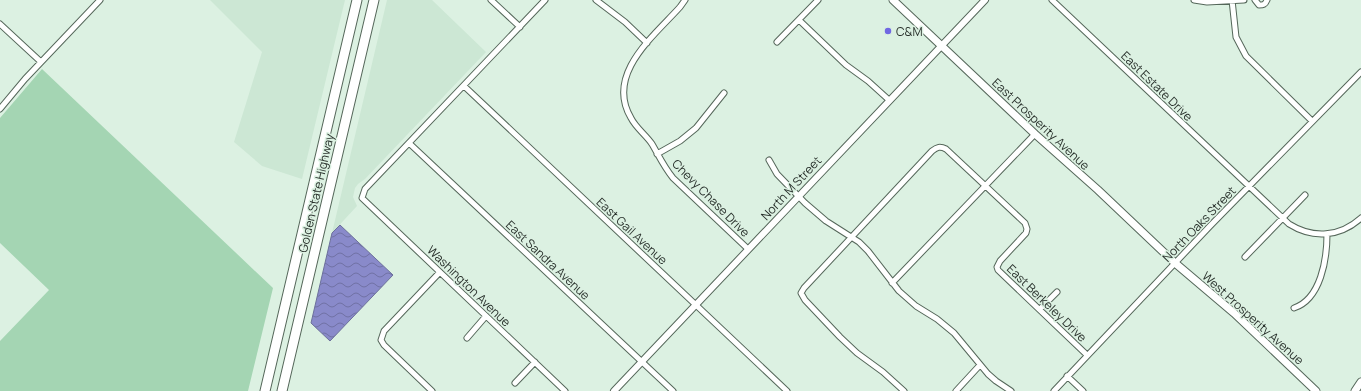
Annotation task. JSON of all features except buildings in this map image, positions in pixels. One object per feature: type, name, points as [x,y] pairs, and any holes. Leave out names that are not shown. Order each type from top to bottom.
[{"type":"highway","name":"Golden State Highway","points":[[266,391],[357,0]]},
{"type":"highway","name":"Golden State Highway","points":[[282,391],[374,0]]},
{"type":"main road","name":"East Prosperity Avenue","points":[[893,0],[1034,134],[1098,190],[1175,263]]},
{"type":"main road","name":"West Prosperity Avenue","points":[[1175,263],[1234,313],[1316,391]]},
{"type":"main road","points":[[1355,391],[1361,382]]},
{"type":"street","points":[[0,109],[41,62],[100,0]]},
{"type":"street","points":[[491,0],[520,27]]},
{"type":"street","points":[[410,143],[545,0]]},
{"type":"street","points":[[596,0],[624,22],[647,43]]},
{"type":"street","name":"Chevy Chase Drive","points":[[685,0],[638,52],[628,68],[625,78],[624,94],[627,110],[631,119],[652,145],[665,169],[748,249]]},
{"type":"street","points":[[777,42],[818,0]]},
{"type":"street","name":"North M Street","points":[[614,391],[985,0]]},
{"type":"street","name":"East Estate Drive","points":[[1052,0],[1282,219],[1296,229],[1313,234],[1327,234]]},
{"type":"street","points":[[1194,0],[1207,2],[1244,0]]},
{"type":"street","points":[[1232,0],[1236,36],[1246,56],[1312,121]]},
{"type":"street","points":[[1255,0],[1259,5],[1265,4],[1267,0]]},
{"type":"street","points":[[799,20],[846,65],[868,81],[889,100]]},
{"type":"street","points":[[0,24],[41,62]]},
{"type":"street","name":"North Oaks Street","points":[[1054,391],[1175,263],[1361,72]]},
{"type":"street","name":"East Gail Avenue","points":[[464,86],[787,391]]},
{"type":"street","points":[[657,154],[680,141],[696,128],[724,93]]},
{"type":"street","points":[[892,283],[1034,134]]},
{"type":"street","name":"Washington Avenue","points":[[410,143],[365,189],[362,194],[364,201],[565,391]]},
{"type":"street","name":"East Sandra Avenue","points":[[410,143],[673,391]]},
{"type":"street","name":"East Berkeley Drive","points":[[852,237],[932,151],[938,147],[942,147],[985,185],[1027,226],[1026,233],[1000,261],[997,268],[1000,273],[1088,355]]},
{"type":"street","points":[[769,160],[776,174],[798,196],[826,221],[852,237],[868,251],[892,283],[916,306],[937,319],[954,333],[980,365],[996,381],[1011,391]]},
{"type":"street","points":[[1245,258],[1305,195]]},
{"type":"street","points":[[1294,308],[1302,306],[1307,301],[1318,283],[1326,261],[1327,234],[1336,233],[1361,218]]},
{"type":"street","points":[[852,237],[801,293],[857,354],[883,372],[904,391]]},
{"type":"street","points":[[432,391],[384,345],[381,340],[384,331],[440,272]]},
{"type":"street","points":[[1040,309],[1057,292]]},
{"type":"street","points":[[466,338],[486,316]]},
{"type":"street","points":[[515,383],[534,362]]},
{"type":"street","points":[[956,391],[980,365]]},
{"type":"street","points":[[1068,376],[1083,391]]},
{"type":"shaded area","points":[[210,0],[345,0],[302,179],[262,166],[234,142],[262,52]]},
{"type":"shaded area","points":[[387,0],[432,0],[486,52],[365,179],[358,184],[355,188],[353,197],[357,206],[332,233]]},
{"type":"green space","points":[[42,69],[273,288],[248,391],[0,391],[0,341],[49,290],[0,243],[0,118]]},
{"type":"water","points":[[340,225],[393,275],[330,341],[311,323],[332,233]]},
{"type":"place","name":"C&M","points":[[888,31]]}]
